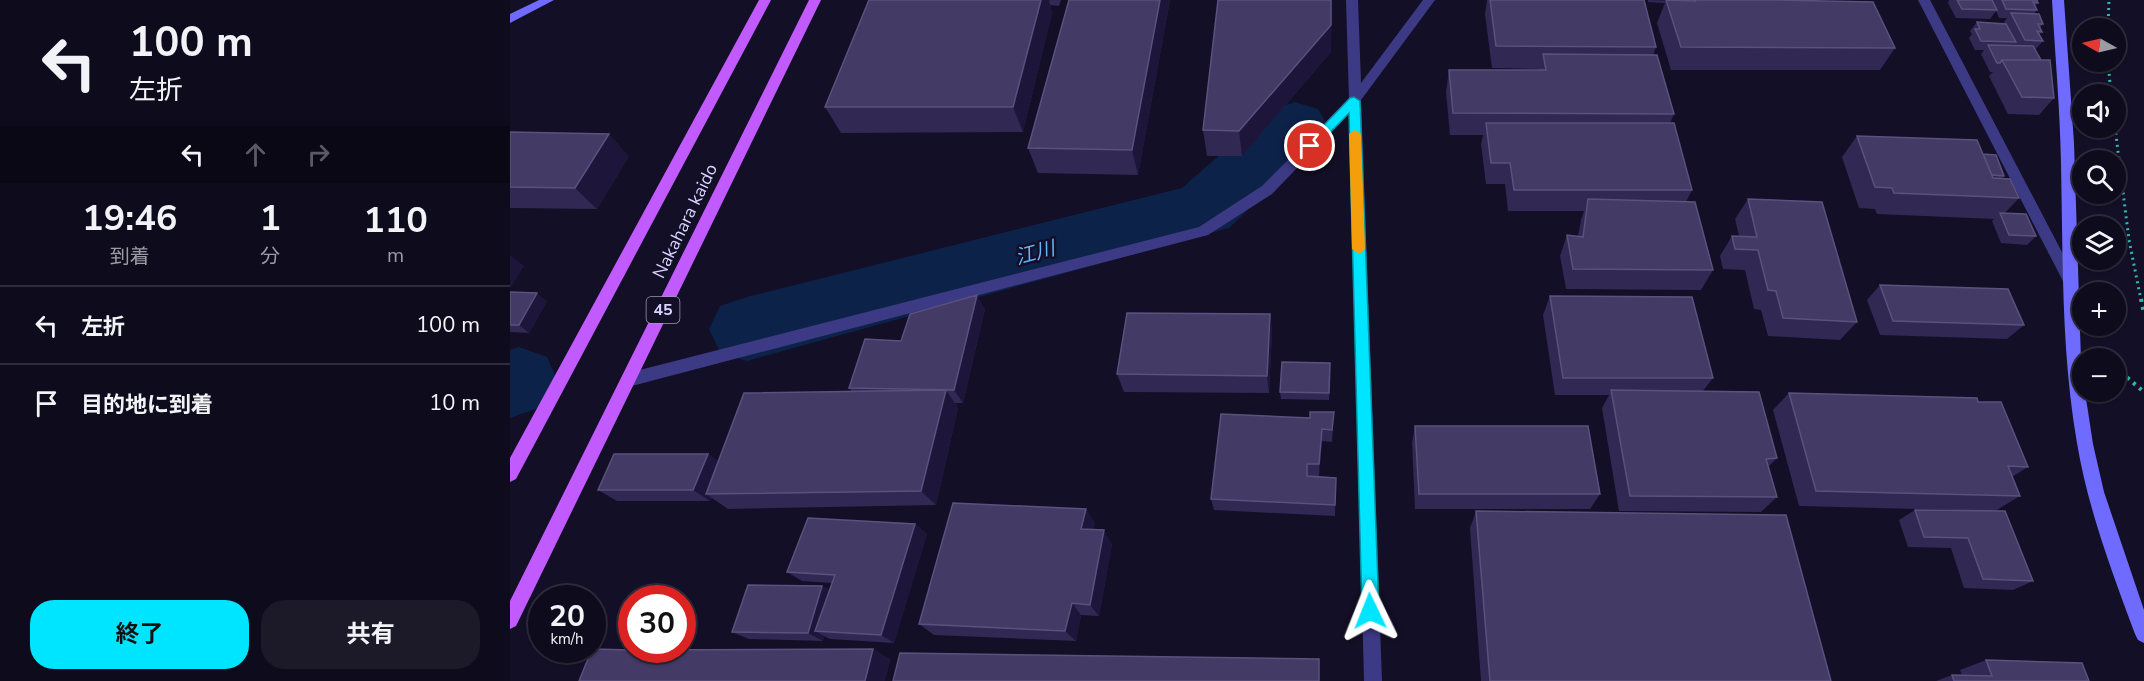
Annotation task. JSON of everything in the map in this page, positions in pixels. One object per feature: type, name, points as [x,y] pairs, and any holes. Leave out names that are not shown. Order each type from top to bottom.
[{"type":"main road","name":"Nakahara kaido","points":[[510,474],[765,0]]},
{"type":"main road","name":"Nakahara kaido","points":[[510,620],[815,0]]},
{"type":"street","points":[[510,19],[548,0]]},
{"type":"street","points":[[1352,0],[1373,681]]},
{"type":"street","points":[[628,380],[1203,231],[1266,190],[1354,101],[1429,0]]},
{"type":"street","points":[[1924,0],[2070,281]]},
{"type":"street","points":[[2058,0],[2068,159],[2070,281],[2075,359],[2085,443],[2095,491],[2111,544],[2144,634]]},
{"type":"path","points":[[2108,18],[2109,0]]},
{"type":"path","points":[[2116,138],[2129,240],[2144,314]]},
{"type":"path","points":[[2126,376],[2144,392]]},
{"type":"building","points":[[869,0],[1041,0],[1013,107],[825,107]]},
{"type":"building","points":[[1069,0],[1160,0],[1132,150],[1028,148]]},
{"type":"building","points":[[1218,0],[1331,0],[1331,25],[1239,131],[1203,130]]},
{"type":"building","points":[[1490,0],[1644,0],[1656,47],[1496,46]]},
{"type":"building","points":[[1666,0],[1873,2],[1895,48],[1681,47]]},
{"type":"building","points":[[1957,0],[1992,0],[1997,10],[1962,9]]},
{"type":"building","points":[[2002,0],[2037,0],[2038,3],[2033,2],[2037,10],[2006,9]]},
{"type":"building","points":[[2011,13],[2039,14],[2043,24],[2038,24],[2042,32],[2037,31],[2043,41],[2025,40]]},
{"type":"building","points":[[1977,22],[2006,24],[2016,42],[1981,41],[1975,29],[1980,29]]},
{"type":"building","points":[[1988,45],[2033,46],[2041,60],[2002,60],[1997,63]]},
{"type":"building","points":[[1543,54],[1657,55],[1674,114],[1453,113],[1449,70],[1546,70]]},
{"type":"building","points":[[2002,60],[2050,60],[2054,98],[2022,97]]},
{"type":"building","points":[[1486,123],[1674,123],[1692,190],[1514,190],[1510,163],[1491,163]]},
{"type":"building","points":[[510,132],[609,134],[575,188],[510,187]]},
{"type":"building","points":[[1857,136],[1977,140],[1993,178],[2010,179],[2019,198],[1894,193],[1892,188],[1875,187]]},
{"type":"building","points":[[1983,154],[1996,155],[2004,176],[1992,175]]},
{"type":"building","points":[[1588,199],[1695,202],[1713,270],[1573,269],[1567,235],[1583,237]]},
{"type":"building","points":[[1748,199],[1822,202],[1857,322],[1783,318],[1776,291],[1768,290],[1758,250],[1735,249],[1732,236],[1757,237]]},
{"type":"building","points":[[2000,213],[2026,214],[2036,236],[2009,235]]},
{"type":"building","points":[[1880,285],[2008,289],[2024,325],[1893,321]]},
{"type":"building","points":[[510,292],[537,293],[519,325],[510,325]]},
{"type":"building","points":[[977,295],[954,390],[849,388],[865,339],[901,341],[910,314]]},
{"type":"building","points":[[1550,296],[1692,297],[1713,378],[1563,378]]},
{"type":"building","points":[[1127,313],[1270,314],[1267,376],[1117,374]]},
{"type":"building","points":[[1282,362],[1330,363],[1329,393],[1280,392]]},
{"type":"building","points":[[946,390],[921,491],[706,494],[744,393]]},
{"type":"building","points":[[1611,390],[1759,392],[1777,458],[1766,459],[1777,497],[1630,496]]},
{"type":"building","points":[[1789,393],[1977,398],[1978,402],[2001,402],[2028,467],[2008,466],[2020,496],[1816,491]]},
{"type":"building","points":[[1310,412],[1334,412],[1332,430],[1322,429],[1319,464],[1307,464],[1307,476],[1336,478],[1335,505],[1211,499],[1221,414],[1310,418]]},
{"type":"building","points":[[1415,426],[1588,426],[1600,494],[1419,494]]},
{"type":"building","points":[[614,454],[708,454],[693,490],[598,490]]},
{"type":"building","points":[[953,503],[1086,509],[1081,529],[1104,530],[1090,605],[1072,603],[1065,631],[919,624]]},
{"type":"building","points":[[1915,510],[2005,511],[2033,581],[1983,579],[1968,538],[1924,537]]},
{"type":"building","points":[[1476,511],[1786,515],[1831,681],[1490,681]]},
{"type":"building","points":[[808,518],[915,524],[881,635],[815,631],[835,575],[787,572]]},
{"type":"building","points":[[748,585],[822,586],[808,633],[732,632]]},
{"type":"building","points":[[606,649],[618,650],[618,663],[696,663],[696,650],[873,649],[865,681],[579,681],[586,663],[606,663]]},
{"type":"building","points":[[900,653],[1319,659],[1319,681],[893,681]]},
{"type":"building","points":[[1986,660],[2082,663],[2089,681],[1954,681],[1952,675],[1992,676]]},
{"type":"waterway","name":"江川","points":[[747,329],[1204,209],[1295,126]]},
{"type":"waterway","name":"江川","points":[[510,384],[519,381]]},
{"type":"slow traffic","points":[[1355,134],[1359,249]]},
{"type":"route","points":[[1310,146],[1354,101],[1370,611]]}]
